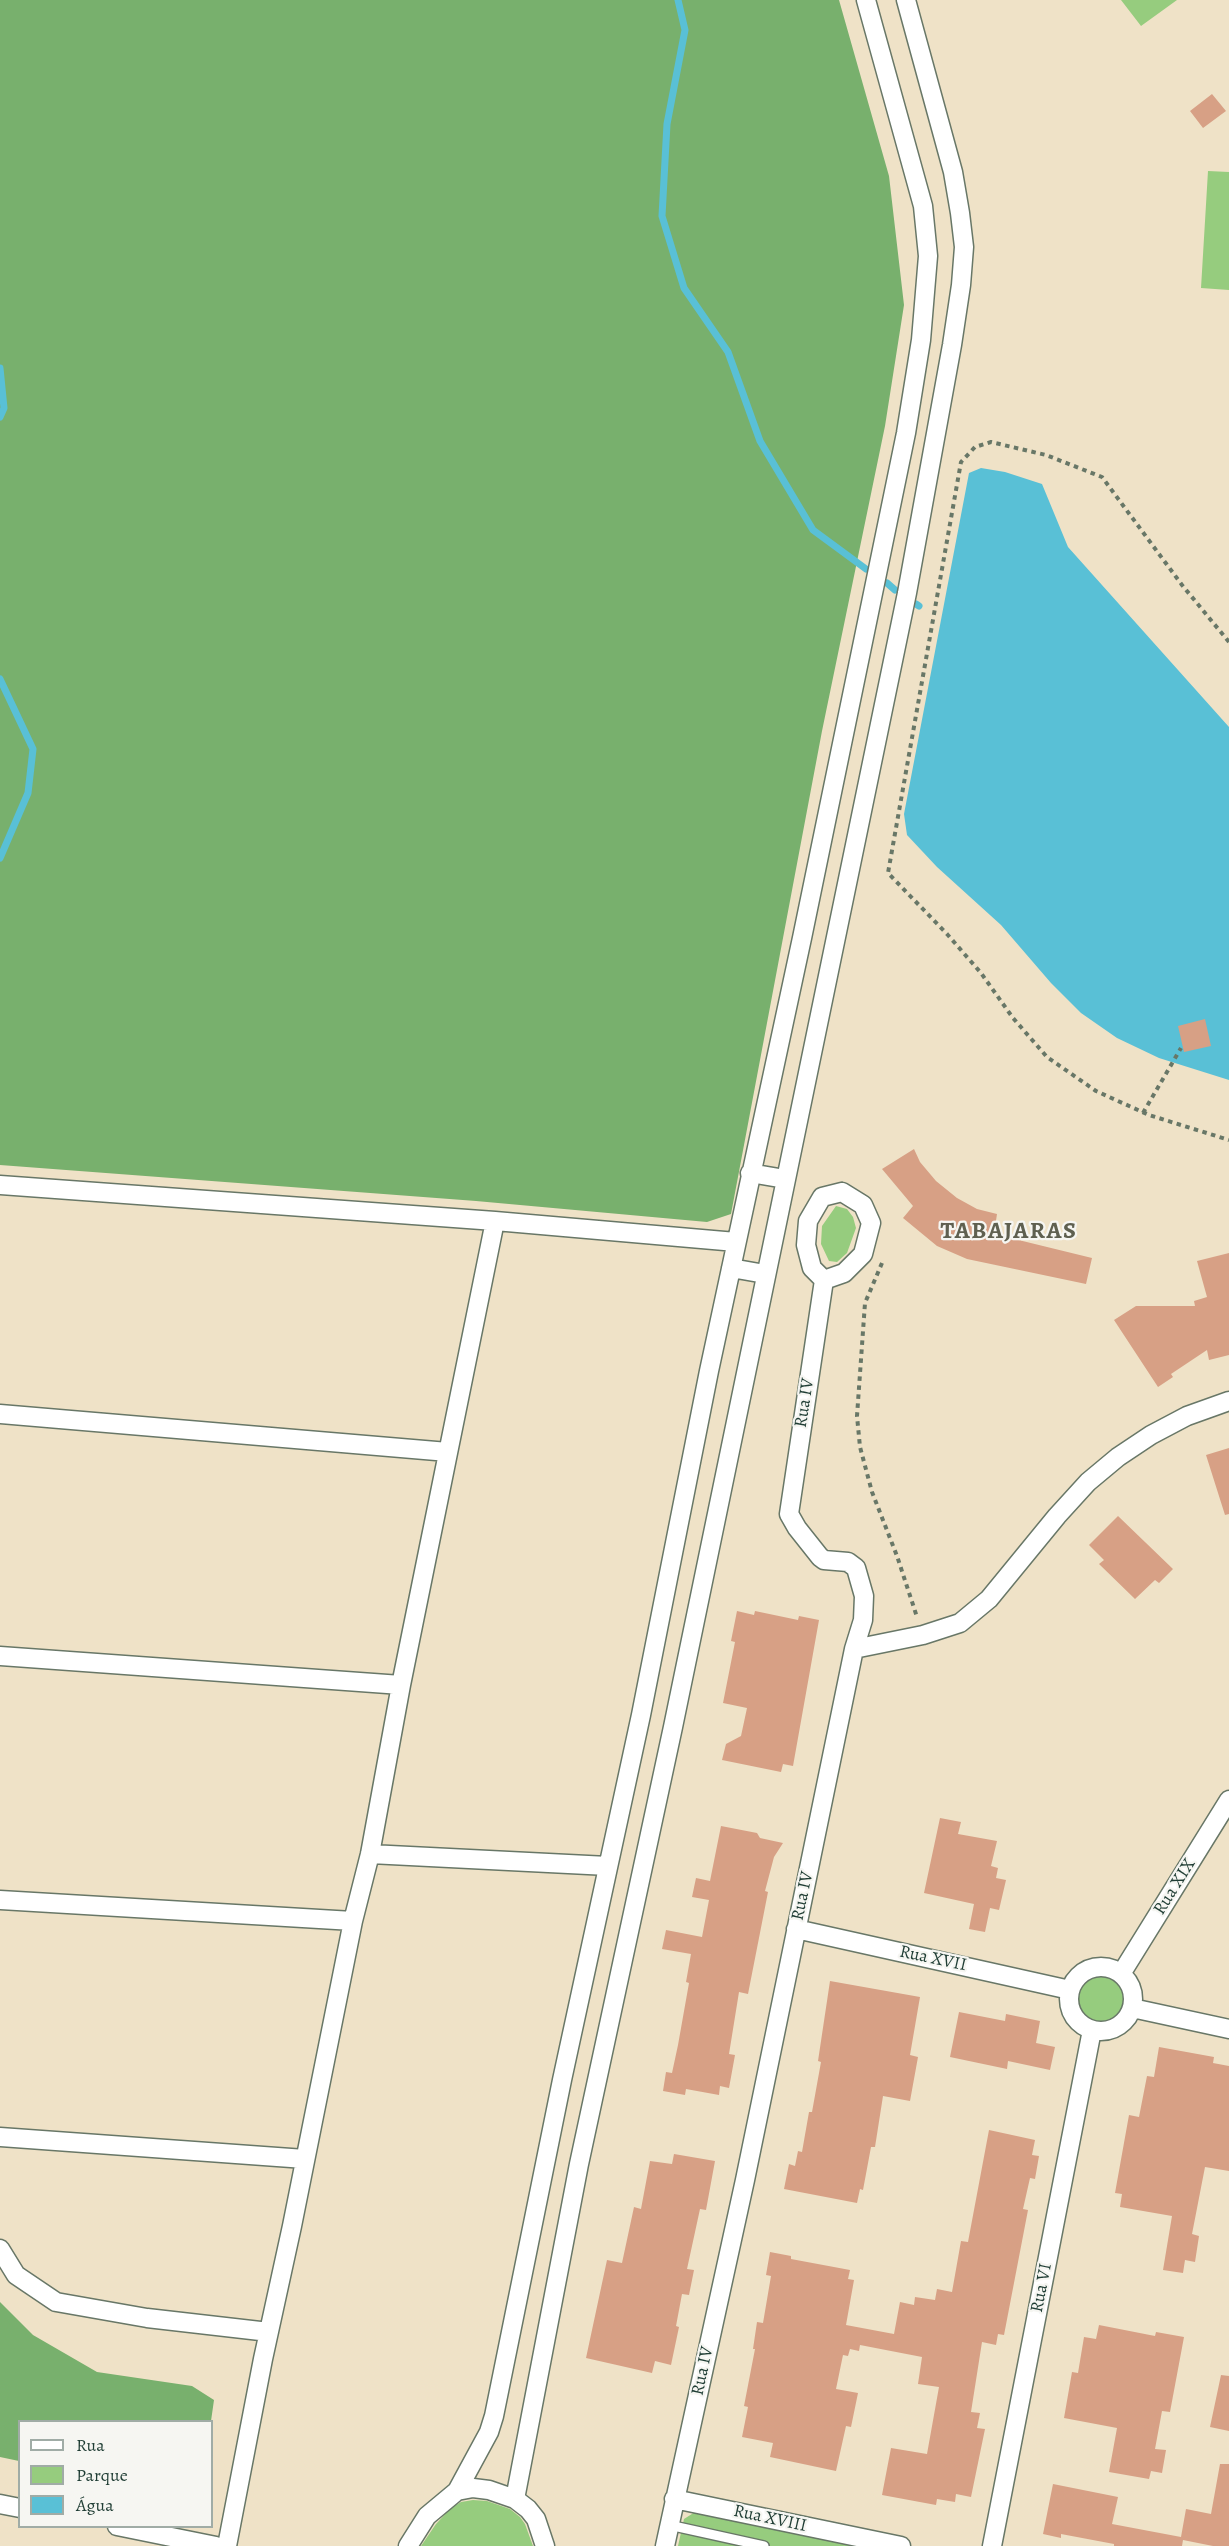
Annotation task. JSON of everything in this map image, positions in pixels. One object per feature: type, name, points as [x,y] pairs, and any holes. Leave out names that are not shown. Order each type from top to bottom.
[{"type":"street","points":[[408,2546],[427,2516],[457,2491],[478,2454],[495,2416],[559,2092],[896,480],[921,340],[928,256],[923,206],[866,0]]},
{"type":"street","points":[[515,2499],[579,2164],[673,1727],[784,1179],[907,593],[952,345],[964,247],[960,213],[953,172],[906,0]]},
{"type":"street","points":[[921,340],[952,345]]},
{"type":"street","points":[[750,1173],[784,1179]]},
{"type":"street","points":[[0,1185],[495,1221],[736,1242]]},
{"type":"street","points":[[842,1192],[863,1205],[871,1223],[863,1254],[844,1273],[824,1280],[812,1268],[806,1245],[808,1221],[822,1197],[842,1192]]},
{"type":"street","points":[[227,2546],[353,1921],[370,1854],[401,1685],[495,1221]]},
{"type":"street","points":[[731,1268],[765,1274]]},
{"type":"street","name":"Rua IV","points":[[665,2546],[745,2180],[854,1649],[864,1611],[864,1596],[856,1568],[848,1562],[824,1560],[820,1557],[789,1514],[824,1280]]},
{"type":"street","points":[[854,1649],[923,1635],[960,1623],[989,1599],[1088,1482],[1118,1457],[1151,1435],[1186,1416],[1229,1401]]},
{"type":"street","points":[[0,1414],[448,1452]]},
{"type":"street","points":[[0,1656],[401,1685]]},
{"type":"street","name":"Rua XIX","points":[[1121,1974],[1229,1800]]},
{"type":"street","points":[[370,1854],[608,1866]]},
{"type":"street","points":[[0,1900],[353,1921]]},
{"type":"street","name":"Rua XVII","points":[[796,1929],[1070,1990]]},
{"type":"street","points":[[1091,1969],[1112,1969],[1121,1974],[1131,1989],[1132,2008],[1128,2017],[1112,2029],[1092,2030],[1075,2019],[1069,2000],[1070,1990],[1075,1980],[1091,1969]]},
{"type":"street","points":[[1132,2008],[1229,2029]]},
{"type":"street","name":"Rua VI","points":[[992,2546],[1092,2030]]},
{"type":"street","points":[[0,2137],[305,2159]]},
{"type":"street","points":[[0,2249],[16,2275],[56,2302],[147,2318],[269,2332]]},
{"type":"street","points":[[457,2491],[473,2488],[489,2490],[515,2499],[536,2519],[545,2546]]},
{"type":"street","name":"Rua XVIII","points":[[674,2499],[901,2546]]},
{"type":"street","points":[[0,2504],[18,2508]]},
{"type":"street","points":[[127,2528],[216,2546]]},
{"type":"lane","points":[[669,2525],[764,2546]]},
{"type":"path","points":[[1229,642],[1182,585],[1102,477],[1046,455],[991,442],[975,447],[962,462],[888,873],[947,934],[1047,1057],[1096,1091],[1143,1113],[1229,1140]]},
{"type":"path","points":[[1143,1113],[1181,1048]]},
{"type":"path","points":[[882,1261],[881,1269],[864,1303],[857,1416],[860,1447],[872,1492],[897,1556],[923,1635]]},
{"type":"green space","points":[[0,0],[839,0],[889,176],[904,305],[885,426],[822,731],[731,1214],[707,1222],[476,1201],[0,1165]]},
{"type":"green space","points":[[1121,0],[1177,0],[1141,26]]},
{"type":"green space","points":[[1208,171],[1229,172],[1229,290],[1201,288]]},
{"type":"green space","points":[[836,1206],[847,1209],[853,1217],[856,1228],[847,1253],[837,1262],[829,1261],[821,1244],[822,1226]]},
{"type":"green space","points":[[1101,1972],[1111,1974],[1120,1980],[1126,1989],[1128,1999],[1126,2009],[1120,2018],[1111,2024],[1101,2026],[1091,2024],[1082,2018],[1076,2009],[1074,1999],[1076,1989],[1082,1980],[1091,1974]]},
{"type":"green space","points":[[0,2302],[33,2335],[97,2372],[192,2386],[214,2400],[211,2420],[18,2420],[18,2461],[0,2457]]},
{"type":"green space","points":[[487,2501],[510,2509],[525,2524],[533,2546],[421,2546],[436,2524],[451,2508],[461,2502]]},
{"type":"green space","points":[[695,2512],[862,2546],[678,2546],[684,2519]]},
{"type":"water","points":[[981,468],[1005,472],[1042,484],[1068,547],[1229,727],[1229,1080],[1159,1058],[1117,1038],[1081,1013],[1051,983],[1001,925],[937,867],[907,835],[904,814],[969,473]]},
{"type":"building","points":[[1212,94],[1226,111],[1203,128],[1190,111]]},
{"type":"building","points":[[1205,1019],[1211,1046],[1184,1052],[1178,1026]]},
{"type":"building","points":[[914,1149],[920,1162],[936,1181],[957,1198],[977,1209],[997,1214],[994,1234],[1092,1258],[1086,1284],[967,1259],[937,1246],[903,1218],[913,1206],[882,1169]]},
{"type":"building","points":[[1229,1253],[1229,1355],[1209,1360],[1207,1350],[1171,1374],[1173,1377],[1158,1387],[1114,1320],[1136,1306],[1195,1306],[1194,1301],[1207,1297],[1197,1261]]},
{"type":"building","points":[[1229,1448],[1229,1514],[1225,1515],[1206,1455]]},
{"type":"building","points":[[1118,1516],[1173,1569],[1159,1583],[1155,1580],[1135,1599],[1099,1564],[1104,1560],[1089,1545]]},
{"type":"building","points":[[737,1611],[754,1615],[755,1611],[798,1620],[799,1616],[819,1620],[793,1766],[783,1764],[781,1772],[722,1760],[726,1744],[741,1736],[747,1708],[723,1703],[735,1642],[731,1641]]},
{"type":"building","points":[[940,1818],[961,1822],[958,1834],[997,1841],[991,1866],[998,1868],[996,1878],[1006,1880],[999,1910],[990,1908],[985,1932],[969,1929],[974,1904],[924,1893]]},
{"type":"building","points":[[721,1826],[757,1833],[760,1838],[783,1843],[774,1857],[765,1891],[768,1892],[748,1994],[739,1992],[729,2054],[735,2055],[729,2088],[720,2086],[719,2095],[686,2089],[685,2095],[663,2091],[666,2072],[672,2073],[678,2045],[689,1983],[686,1982],[691,1954],[662,1949],[666,1930],[702,1937],[709,1900],[692,1897],[696,1878],[710,1881]]},
{"type":"building","points":[[830,1981],[920,1997],[910,2055],[918,2057],[910,2101],[883,2096],[875,2147],[871,2147],[863,2190],[860,2189],[857,2203],[784,2189],[789,2164],[795,2166],[798,2151],[802,2152],[809,2112],[812,2112],[821,2062],[818,2061]]},
{"type":"building","points":[[959,2012],[1005,2021],[1006,2014],[1040,2021],[1036,2043],[1055,2047],[1050,2070],[1008,2061],[1007,2069],[950,2057]]},
{"type":"building","points":[[1159,2047],[1214,2057],[1213,2063],[1229,2066],[1229,2171],[1205,2167],[1192,2234],[1199,2236],[1195,2262],[1185,2260],[1183,2273],[1163,2270],[1172,2216],[1120,2207],[1122,2194],[1115,2193],[1129,2115],[1139,2117],[1147,2076],[1154,2077]]},
{"type":"building","points":[[989,2130],[1035,2140],[1032,2155],[1039,2156],[1035,2179],[1030,2178],[1023,2209],[1028,2210],[1004,2335],[998,2334],[996,2345],[982,2342],[971,2412],[980,2413],[977,2428],[985,2429],[971,2497],[956,2494],[955,2502],[937,2499],[936,2505],[882,2495],[891,2448],[927,2454],[939,2387],[918,2384],[922,2357],[860,2345],[859,2351],[850,2349],[848,2356],[843,2355],[836,2389],[858,2393],[851,2427],[846,2426],[836,2471],[770,2457],[773,2443],[742,2437],[748,2407],[744,2406],[755,2349],[753,2349],[757,2322],[763,2323],[771,2276],[766,2275],[770,2252],[791,2256],[791,2259],[850,2270],[848,2279],[854,2280],[846,2325],[894,2334],[900,2302],[914,2305],[915,2297],[935,2300],[937,2289],[952,2292],[961,2241],[968,2242]]},
{"type":"building","points":[[674,2154],[715,2161],[706,2210],[700,2209],[687,2269],[694,2270],[689,2295],[682,2294],[676,2326],[679,2327],[671,2365],[655,2361],[652,2373],[586,2358],[607,2260],[622,2263],[634,2207],[641,2209],[650,2161],[672,2164]]},
{"type":"building","points":[[1099,2325],[1155,2336],[1156,2332],[1184,2337],[1170,2412],[1162,2411],[1155,2449],[1166,2450],[1162,2473],[1151,2471],[1149,2479],[1109,2472],[1117,2428],[1064,2418],[1072,2372],[1078,2373],[1084,2337],[1096,2339]]},
{"type":"building","points":[[1221,2375],[1229,2376],[1229,2431],[1210,2427]]},
{"type":"building","points":[[1220,2464],[1229,2464],[1229,2546],[1213,2546],[1183,2540],[1182,2546],[1114,2546],[1114,2544],[1061,2534],[1061,2538],[1043,2534],[1053,2484],[1118,2497],[1112,2524],[1181,2537],[1186,2509],[1211,2514]]},
{"type":"waterway","points":[[678,0],[685,30],[667,124],[662,216],[684,288],[728,352],[760,441],[813,530],[866,569]]},
{"type":"waterway","points":[[0,368],[4,408],[0,417]]},
{"type":"waterway","points":[[887,583],[895,590]]},
{"type":"waterway","points":[[0,679],[33,749],[28,793],[0,858]]},
{"type":"district","name":"TABAJARAS","points":[[1009,1232]]}]
